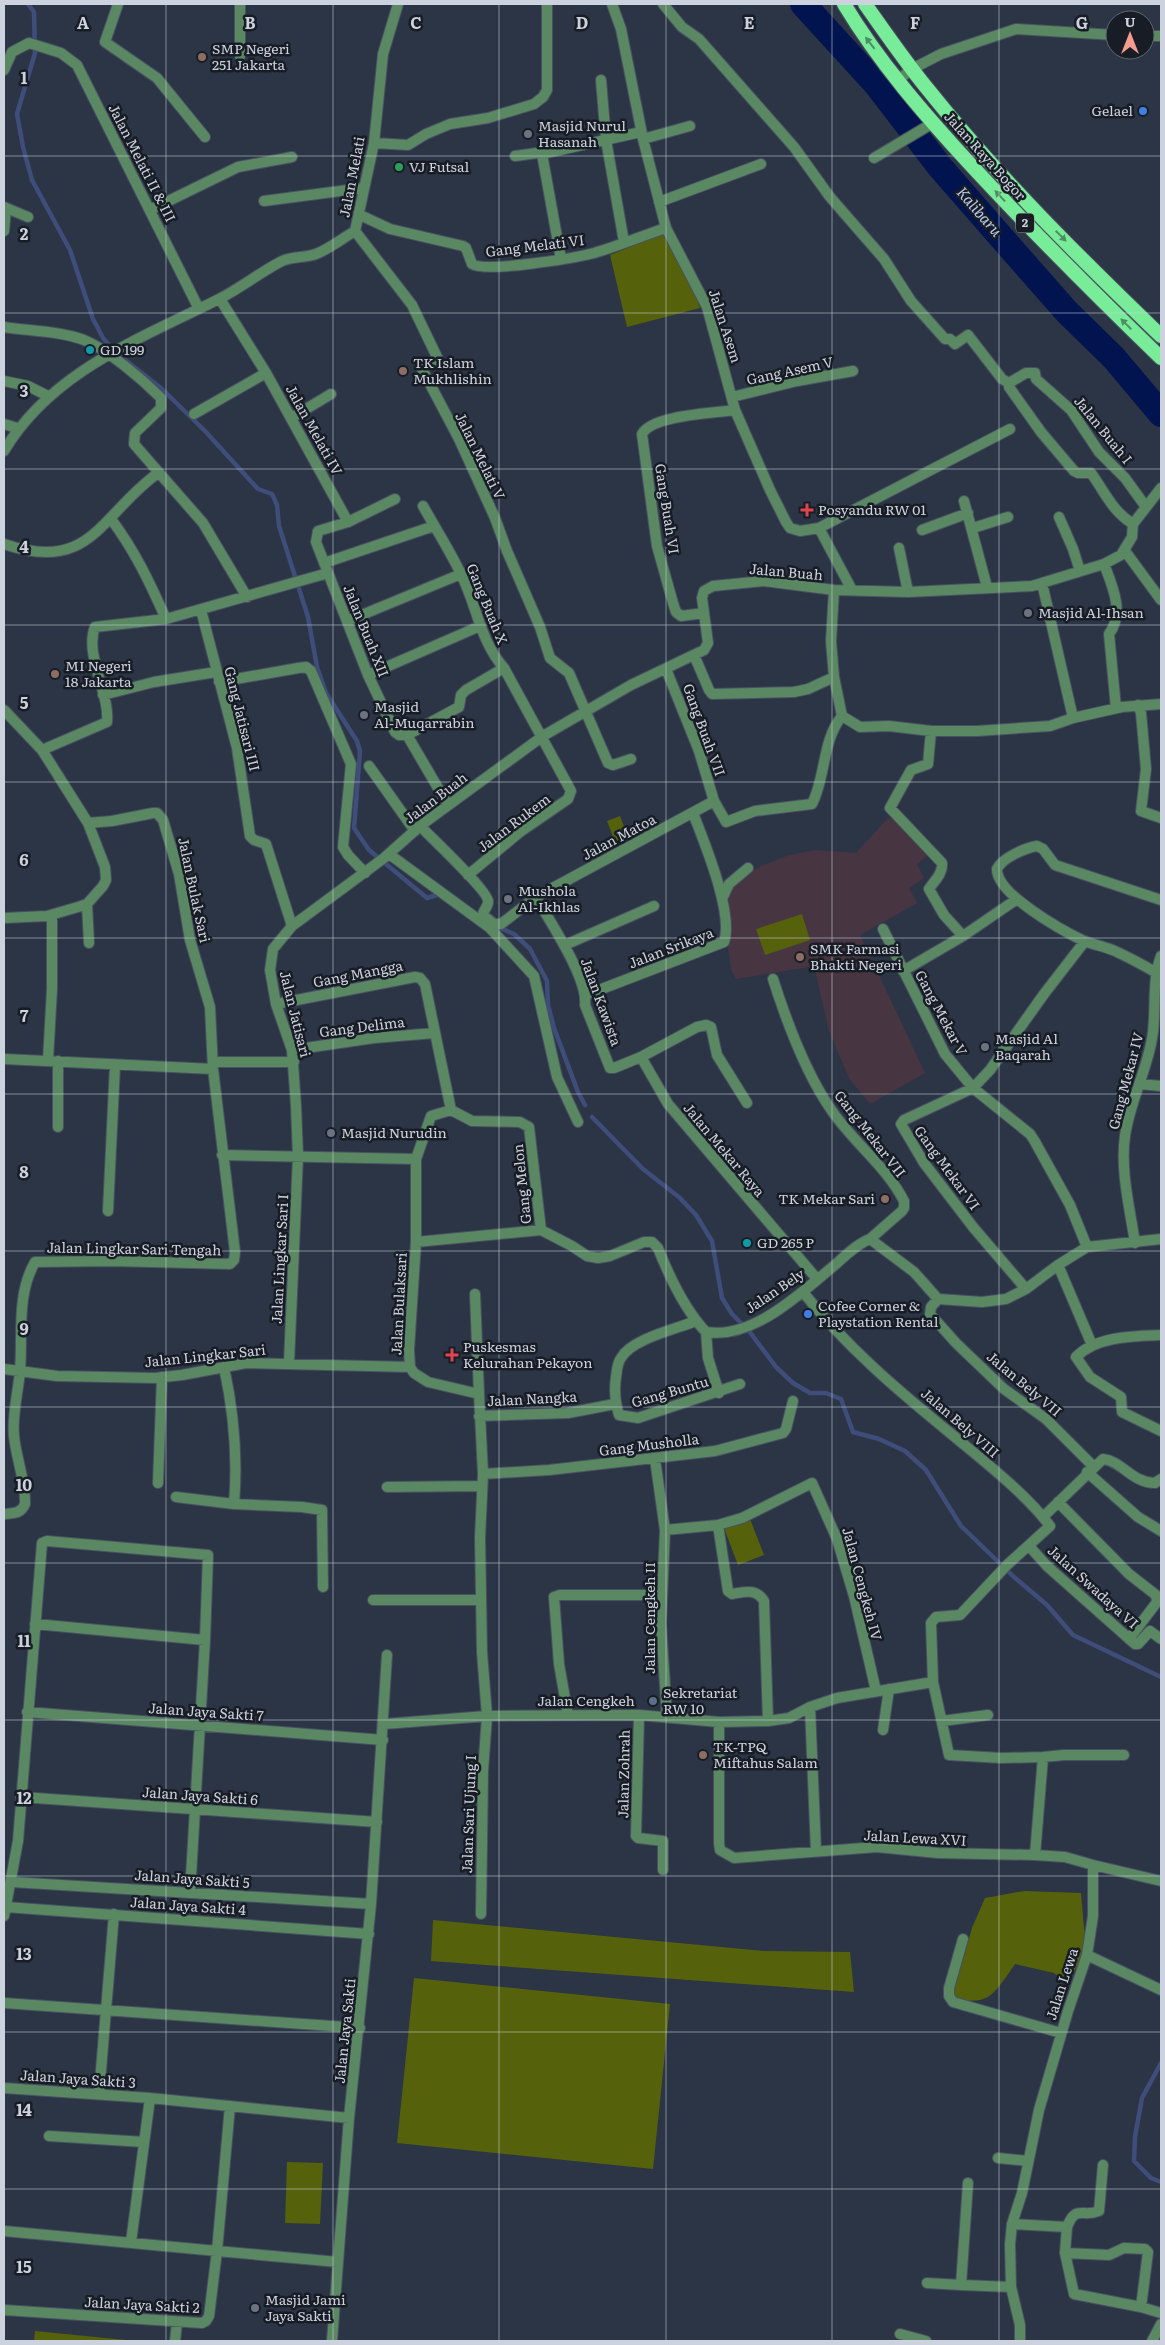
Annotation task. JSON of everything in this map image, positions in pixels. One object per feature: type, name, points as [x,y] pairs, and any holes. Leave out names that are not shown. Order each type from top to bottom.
[{"type":"highway","name":"Jalan Raya Bogor","points":[[844,4],[865,37],[933,123],[1017,214],[1161,358]]},
{"type":"highway","name":"Jalan Raya Bogor","points":[[865,4],[912,69],[974,144],[1027,202],[1161,336]]},
{"type":"street","points":[[118,4],[105,42],[157,78],[204,137]]},
{"type":"street","points":[[240,4],[240,56]]},
{"type":"street","name":"Jalan Melati","points":[[4,450],[17,428],[48,396],[108,354],[220,299],[280,262],[316,254],[355,231],[360,215],[374,143],[382,54],[398,4]]},
{"type":"street","points":[[374,143],[408,145],[426,134],[450,124],[518,111],[541,99],[546,90],[547,4]]},
{"type":"street","name":"Jalan Asem","points":[[612,4],[621,29],[642,135],[666,228],[707,307],[735,410],[770,490],[790,528],[800,531],[819,528]]},
{"type":"street","points":[[663,4],[682,27],[704,44],[794,147],[830,197],[884,259],[911,301],[931,326],[945,339],[950,339],[955,344],[968,335],[1002,380],[1009,383],[1041,432],[1074,471],[1090,474],[1111,505],[1121,516],[1133,524]]},
{"type":"street","points":[[898,80],[912,69],[941,54],[1016,29],[1105,34]]},
{"type":"street","name":"Jalan Melati II & III","points":[[4,70],[12,52],[29,43],[44,46],[61,53],[77,65],[200,309]]},
{"type":"street","points":[[601,80],[606,140],[624,242]]},
{"type":"street","points":[[874,158],[933,123]]},
{"type":"street","points":[[515,156],[542,154],[606,140],[690,126]]},
{"type":"street","points":[[542,154],[561,259]]},
{"type":"street","points":[[150,210],[238,168],[292,157]]},
{"type":"street","points":[[659,202],[761,164]]},
{"type":"street","points":[[264,201],[364,188]]},
{"type":"street","points":[[4,231],[5,208],[28,218]]},
{"type":"street","name":"Gang Melati VI","points":[[360,215],[390,229],[463,246],[466,248],[472,264],[478,267],[520,265],[592,254],[666,228]]},
{"type":"street","name":"Jalan Melati V","points":[[355,231],[412,305],[438,359],[420,367],[458,439],[495,518],[540,627],[550,658],[569,673],[585,710]]},
{"type":"street","name":"Jalan Melati IV","points":[[220,299],[266,373],[348,522]]},
{"type":"street","points":[[4,327],[82,340],[99,347],[141,378],[161,398],[161,408],[135,433],[133,438],[134,444],[158,474],[203,523],[247,596]]},
{"type":"street","name":"Gang Asem V","points":[[732,397],[797,381],[853,372]]},
{"type":"street","points":[[194,414],[266,373]]},
{"type":"street","name":"Jalan Buah I","points":[[1009,383],[1026,373],[1035,373],[1036,380],[1071,410],[1099,452],[1125,478],[1146,507]]},
{"type":"street","points":[[4,381],[28,386],[48,396]]},
{"type":"street","points":[[291,418],[331,394]]},
{"type":"street","name":"Gang Buah VI","points":[[704,613],[681,616],[676,612],[657,546],[642,438],[644,430],[649,425],[675,418],[735,410]]},
{"type":"street","points":[[4,424],[17,428]]},
{"type":"street","points":[[852,590],[819,528],[1010,429]]},
{"type":"street","points":[[4,544],[28,552],[63,551],[78,546],[111,519],[158,474]]},
{"type":"street","points":[[1161,488],[1133,524],[1132,537],[1125,551],[1161,600]]},
{"type":"street","points":[[395,499],[348,522],[318,531],[316,542],[324,563],[434,526]]},
{"type":"street","points":[[964,501],[988,587]]},
{"type":"street","name":"Gang Buah X","points":[[423,506],[461,574],[493,656],[504,668],[543,736]]},
{"type":"street","points":[[922,530],[968,513]]},
{"type":"street","points":[[1059,517],[1080,571]]},
{"type":"street","points":[[973,528],[1008,518]]},
{"type":"street","points":[[111,519],[131,546],[146,573],[166,619]]},
{"type":"street","points":[[899,548],[908,592]]},
{"type":"street","name":"Jalan Buah","points":[[369,870],[448,805],[543,736],[631,684],[704,650],[708,646],[703,593],[713,586],[764,581],[834,590],[908,592],[1022,587],[1104,564],[1112,561],[1125,551]]},
{"type":"street","name":"Jalan Buah XII","points":[[324,563],[368,675],[395,732],[400,735],[407,735],[448,805]]},
{"type":"street","points":[[1104,564],[1115,596],[1116,614],[1114,627],[1109,634],[1109,647],[1116,708]]},
{"type":"street","points":[[42,750],[107,722],[94,649],[93,634],[95,627],[166,619],[328,573]]},
{"type":"street","points":[[347,622],[461,574]]},
{"type":"street","points":[[1042,582],[1073,718]]},
{"type":"street","points":[[834,590],[831,641],[834,677],[842,716],[860,727],[889,726],[931,731],[1023,729],[1050,726],[1073,718],[1116,708],[1161,704]]},
{"type":"street","name":"Gang Jatisari III","points":[[201,610],[237,748],[250,836],[254,840],[266,844],[292,926]]},
{"type":"street","points":[[368,675],[480,626]]},
{"type":"street","points":[[694,655],[712,694],[794,692],[808,689],[834,677]]},
{"type":"street","points":[[103,695],[154,682],[306,667],[311,672],[352,770],[343,847],[348,855],[369,870]]},
{"type":"street","points":[[407,735],[459,706],[461,695],[466,690],[504,668]]},
{"type":"street","name":"Gang Buah VII","points":[[666,669],[696,742],[714,801],[726,822],[755,811],[812,804],[831,738],[842,716]]},
{"type":"street","points":[[1138,705],[1141,713],[1146,769],[1141,811],[1161,818]]},
{"type":"street","points":[[4,710],[42,750],[88,823],[106,874],[103,886],[88,904],[52,915],[4,918]]},
{"type":"street","points":[[585,710],[608,763],[613,765],[632,758]]},
{"type":"street","points":[[931,731],[928,764],[909,772],[890,808],[943,864],[935,883],[929,889],[944,915],[963,936]]},
{"type":"street","name":"Jalan Rukem","points":[[468,875],[520,832],[568,799],[571,791],[570,786],[543,736]]},
{"type":"street","points":[[369,766],[417,829],[468,875],[488,900],[483,912],[484,917],[496,925],[501,924],[536,897]]},
{"type":"street","name":"Jalan Matoa","points":[[536,897],[714,801]]},
{"type":"street","name":"Jalan Bulak Sari","points":[[88,823],[112,821],[153,813],[157,813],[163,820],[179,874],[190,940],[210,1007],[212,1066],[222,1154]]},
{"type":"street","name":"Jalan Srikaya","points":[[586,995],[723,944],[725,934],[722,899],[693,813]]},
{"type":"street","points":[[1155,972],[1117,952],[1085,941],[1040,916],[1016,899],[999,877],[997,872],[998,866],[1026,849],[1037,846],[1043,849],[1056,865],[1161,900]]},
{"type":"street","points":[[386,856],[490,928],[534,976],[557,1077],[578,1122]]},
{"type":"street","points":[[722,899],[729,884],[748,868]]},
{"type":"street","name":"Jalan Jatisari","points":[[298,1156],[294,1062],[292,1050],[276,1004],[270,970],[270,955],[272,949],[292,926],[369,870]]},
{"type":"street","name":"Jalan Kawista","points":[[536,897],[565,945],[586,995],[585,1005],[610,1068],[641,1057]]},
{"type":"street","points":[[903,970],[963,936],[1016,899]]},
{"type":"street","points":[[88,904],[89,943]]},
{"type":"street","points":[[565,945],[654,906]]},
{"type":"street","points":[[52,915],[53,1060],[58,1127]]},
{"type":"street","name":"Gang Mekar V","points":[[883,929],[945,1054],[973,1088],[1030,1134],[1070,1205],[1087,1247]]},
{"type":"street","points":[[973,1088],[990,1070],[1044,994],[1085,941]]},
{"type":"street","name":"Gang Mekar IV","points":[[1135,1243],[1124,1157],[1127,1126],[1153,1034],[1156,1001],[1155,972],[1161,956]]},
{"type":"street","name":"Gang Mangga","points":[[276,1004],[416,977],[424,982],[435,1033]]},
{"type":"street","name":"Gang Mekar VII","points":[[773,979],[786,1022],[831,1110],[847,1130],[869,1152],[904,1201],[902,1211],[870,1239]]},
{"type":"street","points":[[641,1057],[696,1027],[706,1025],[711,1027],[717,1055],[747,1103]]},
{"type":"street","points":[[435,1033],[451,1110]]},
{"type":"street","name":"Gang Delima","points":[[292,1050],[374,1038],[435,1033]]},
{"type":"street","name":"Jalan Mekar Raya","points":[[641,1057],[668,1104],[817,1279]]},
{"type":"street","points":[[4,1059],[53,1060],[114,1065],[212,1066],[294,1062]]},
{"type":"street","points":[[108,1211],[114,1065]]},
{"type":"street","points":[[1139,1084],[1161,1086]]},
{"type":"street","name":"Gang Mekar VI","points":[[973,1088],[904,1120],[901,1127],[924,1163],[973,1227],[1026,1289]]},
{"type":"street","name":"Jalan Bulaksari","points":[[451,1110],[431,1116],[416,1159],[416,1242],[409,1350],[410,1367],[414,1373],[428,1382],[479,1394]]},
{"type":"street","name":"Gang Melon","points":[[451,1110],[472,1121],[520,1122],[529,1127],[541,1230]]},
{"type":"street","points":[[222,1154],[416,1159]]},
{"type":"street","name":"Jalan Lingkar Sari Tengah","points":[[20,1370],[22,1307],[31,1270],[37,1261],[232,1263],[236,1252],[234,1229],[222,1154]]},
{"type":"street","name":"Jalan Lingkar Sari I","points":[[289,1363],[298,1156]]},
{"type":"street","points":[[416,1242],[541,1230],[550,1233],[592,1258],[604,1258],[644,1242],[652,1242],[658,1248],[681,1296],[696,1321],[706,1332],[708,1358],[718,1393]]},
{"type":"street","points":[[870,1239],[914,1272],[938,1299],[994,1302],[1006,1299],[1026,1289],[1058,1265],[1087,1247],[1161,1239]]},
{"type":"street","name":"Jalan Bely","points":[[706,1332],[722,1334],[736,1331],[764,1318],[803,1292],[861,1244],[870,1239]]},
{"type":"street","points":[[1058,1265],[1092,1345]]},
{"type":"street","name":"Jalan Bely VIII","points":[[803,1292],[826,1321],[862,1356],[980,1456],[1043,1517]]},
{"type":"street","points":[[475,1294],[483,1474],[480,1600],[486,1716]]},
{"type":"street","name":"Jalan Bely VII","points":[[938,1299],[931,1307],[930,1314],[956,1343],[1004,1389],[1046,1419],[1094,1466]]},
{"type":"street","points":[[616,1404],[618,1364],[624,1353],[639,1342],[696,1321]]},
{"type":"street","points":[[1161,1335],[1117,1339],[1092,1345],[1077,1357],[1083,1369],[1099,1384],[1121,1397],[1122,1412],[1161,1431]]},
{"type":"street","name":"Jalan Lingkar Sari","points":[[4,1369],[56,1376],[162,1377],[246,1363],[410,1367]]},
{"type":"street","points":[[224,1366],[233,1408],[236,1442],[234,1504]]},
{"type":"street","points":[[4,1514],[15,1513],[21,1510],[25,1504],[14,1431],[20,1370]]},
{"type":"street","points":[[158,1483],[162,1377]]},
{"type":"street","name":"Gang Buntu","points":[[616,1404],[619,1415],[638,1418],[718,1393],[740,1384]]},
{"type":"street","name":"Gang Musholla","points":[[483,1474],[549,1470],[722,1450],[778,1435],[786,1429],[794,1401]]},
{"type":"street","name":"Jalan Nangka","points":[[479,1416],[568,1413],[616,1404]]},
{"type":"street","name":"Jalan Cengkeh II","points":[[655,1459],[665,1530],[661,1595],[663,1688],[667,1717]]},
{"type":"street","points":[[1124,1755],[1064,1754],[1043,1757],[950,1756],[933,1682],[932,1620],[936,1617],[960,1615],[1004,1567],[1050,1527],[1043,1517],[1094,1466],[1107,1459],[1141,1481],[1155,1483],[1161,1479]]},
{"type":"street","points":[[1094,1466],[1138,1517],[1161,1531]]},
{"type":"street","name":"Jalan Cengkeh IV","points":[[718,1525],[742,1518],[812,1482],[836,1539],[854,1596],[876,1691]]},
{"type":"street","points":[[387,1487],[482,1486]]},
{"type":"street","points":[[176,1497],[234,1504],[302,1507],[322,1510],[323,1587]]},
{"type":"street","points":[[1058,1502],[1129,1574],[1156,1596],[1157,1602],[1129,1639]]},
{"type":"street","points":[[665,1530],[718,1525],[728,1591],[732,1594],[750,1591],[758,1593],[764,1601],[768,1721]]},
{"type":"street","points":[[5,1912],[18,1841],[27,1712],[44,1542],[203,1553],[208,1557],[196,1810],[190,1893]]},
{"type":"street","name":"Jalan Swadaya VI","points":[[1029,1546],[1047,1566],[1129,1639],[1138,1644],[1150,1630],[1161,1640]]},
{"type":"street","points":[[568,1715],[559,1664],[554,1597],[560,1595],[661,1595]]},
{"type":"street","points":[[373,1600],[480,1600]]},
{"type":"street","points":[[36,1624],[205,1640]]},
{"type":"street","name":"Jalan Jaya Sakti","points":[[332,2341],[349,2118],[369,1934],[387,1655]]},
{"type":"street","name":"Jalan Cengkeh","points":[[384,1724],[486,1716],[568,1715],[639,1715],[718,1722],[768,1721],[789,1718],[810,1707],[837,1698],[933,1682]]},
{"type":"street","points":[[883,1730],[889,1689]]},
{"type":"street","points":[[810,1707],[816,1852]]},
{"type":"street","name":"Jalan Jaya Sakti 7","points":[[27,1712],[382,1740]]},
{"type":"street","name":"Jalan Zohrah","points":[[639,1715],[636,1836],[638,1838],[663,1841],[663,1870]]},
{"type":"street","points":[[942,1721],[988,1715]]},
{"type":"street","name":"Jalan Sari Ujung I","points":[[481,1914],[486,1716]]},
{"type":"street","name":"Jalan Lewa XVI","points":[[718,1722],[719,1843],[720,1850],[734,1858],[877,1847],[947,1853],[1035,1855]]},
{"type":"street","points":[[1043,1757],[1035,1855],[1065,1857],[1093,1866],[1161,1881]]},
{"type":"street","name":"Jalan Jaya Sakti 6","points":[[21,1797],[376,1822]]},
{"type":"street","name":"Jalan Lewa","points":[[1020,2341],[1020,2325],[1011,2287],[1010,2244],[1012,2224],[1039,2110],[1061,2032],[1087,1955],[1093,1916],[1093,1866]]},
{"type":"street","name":"Jalan Jaya Sakti 5","points":[[12,1882],[371,1904]]},
{"type":"street","name":"Jalan Jaya Sakti 4","points":[[5,1912],[114,1914],[369,1934]]},
{"type":"street","points":[[99,2094],[114,1914]]},
{"type":"street","points":[[963,1939],[949,1988],[949,1996],[953,2002],[1061,2032]]},
{"type":"street","points":[[1087,1955],[1161,1990]]},
{"type":"street","points":[[4,2003],[360,2028]]},
{"type":"street","name":"Jalan Jaya Sakti 3","points":[[4,2088],[150,2098],[349,2118]]},
{"type":"street","name":"Jalan Jaya Sakti 3","points":[[132,2242],[150,2098]]},
{"type":"street","points":[[217,2251],[230,2106]]},
{"type":"street","points":[[50,2136],[144,2142]]},
{"type":"street","points":[[998,2158],[1028,2161]]},
{"type":"street","points":[[1103,2165],[1099,2211],[1077,2212],[1070,2218],[1067,2227],[1065,2252],[1069,2279],[1074,2295],[1141,2307],[1161,2313]]},
{"type":"street","points":[[961,2285],[968,2183]]},
{"type":"street","points":[[1012,2224],[1067,2227]]},
{"type":"street","points":[[4,2232],[338,2262]]},
{"type":"street","points":[[1065,2252],[1109,2255],[1124,2248],[1145,2249],[1148,2252],[1141,2307]]},
{"type":"street","name":"Jalan Jaya Sakti 2","points":[[4,2310],[194,2324],[206,2321],[209,2316],[217,2251]]},
{"type":"street","points":[[927,2284],[1011,2287]]},
{"type":"street","points":[[175,2341],[177,2322]]},
{"type":"street","points":[[1152,2341],[1161,2324]]},
{"type":"street","points":[[900,2334],[926,2341]]},
{"type":"shaded area","name":"SMK Farmasi Bhakti Negeri","points":[[888,818],[893,819],[927,856],[917,864],[924,878],[909,888],[917,903],[860,935],[925,1073],[870,1104],[849,1078],[829,1031],[814,966],[736,979],[731,969],[728,947],[729,895],[738,880],[759,867],[789,855],[816,850],[856,853]]},
{"type":"green space","points":[[665,233],[689,273],[700,308],[627,327],[610,255]]},
{"type":"green space","points":[[620,816],[628,837],[615,842],[607,821]]},
{"type":"green space","points":[[802,914],[810,940],[765,955],[756,929]]},
{"type":"green space","points":[[750,1519],[764,1555],[738,1565],[724,1528]]},
{"type":"green space","points":[[1024,1891],[1081,1893],[1086,1951],[1067,1983],[1054,1973],[1015,1964],[1000,1985],[988,1997],[971,2001],[945,1998],[963,1960],[972,1928],[985,1898]]},
{"type":"green space","points":[[433,1920],[764,1951],[850,1952],[854,1992],[431,1961]]},
{"type":"green space","points":[[414,1978],[670,2004],[653,2169],[397,2143]]},
{"type":"green space","points":[[287,2162],[323,2163],[320,2224],[285,2223]]},
{"type":"green space","points":[[35,2331],[126,2340],[126,2341],[34,2341]]},
{"type":"waterway","points":[[28,4],[34,12],[35,53],[17,114],[23,147],[32,180],[70,250],[93,319],[103,338],[114,351],[161,388],[205,431],[258,489],[272,494],[277,505],[279,526],[308,617],[317,667],[326,693],[357,741],[360,751],[354,828],[369,850],[427,898],[437,895]]},
{"type":"waterway","name":"Kalibaru","points":[[803,4],[877,85],[940,167],[1015,253],[1067,312],[1114,358],[1161,414]]},
{"type":"waterway","points":[[498,927],[514,934],[530,949],[547,981],[548,1005],[554,1028],[578,1092],[585,1105]]},
{"type":"waterway","points":[[592,1117],[643,1169],[680,1198],[696,1215],[712,1241],[722,1298],[732,1314],[749,1331],[776,1367],[793,1383],[810,1393],[826,1393],[841,1399],[853,1432],[879,1439],[905,1451],[926,1470],[961,1526],[1014,1577],[1047,1605],[1073,1635],[1161,1677]]},
{"type":"waterway","points":[[1161,2063],[1142,2098],[1135,2137],[1134,2161],[1151,2178],[1161,2182]]},
{"type":"place","name":"SMP Negeri 251 Jakarta","points":[[202,57]]},
{"type":"place","name":"Gelael","points":[[1143,111]]},
{"type":"place","name":"Masjid Nurul Hasanah","points":[[528,134]]},
{"type":"place","name":"VJ Futsal","points":[[399,167]]},
{"type":"place","name":"GD 199","points":[[90,350]]},
{"type":"place","name":"TK Islam Mukhlishin","points":[[403,371]]},
{"type":"place","name":"Posyandu RW 01","points":[[807,510]]},
{"type":"place","name":"Masjid Al-Ihsan","points":[[1028,613]]},
{"type":"place","name":"MI Negeri 18 Jakarta","points":[[55,674]]},
{"type":"place","name":"Masjid Al-Muqarrabin","points":[[364,715]]},
{"type":"place","name":"Mushola Al-Ikhlas","points":[[508,899]]},
{"type":"place","name":"SMK Farmasi Bhakti Negeri","points":[[800,957]]},
{"type":"place","name":"Masjid Al Baqarah","points":[[985,1047]]},
{"type":"place","name":"Masjid Nurudin","points":[[331,1133]]},
{"type":"place","name":"TK Mekar Sari","points":[[885,1199]]},
{"type":"place","name":"GD 265 P","points":[[747,1243]]},
{"type":"place","name":"Cofee Corner & Playstation Rental","points":[[808,1314]]},
{"type":"place","name":"Puskesmas Kelurahan Pekayon","points":[[452,1355]]},
{"type":"place","name":"Sekretariat RW 10","points":[[653,1701]]},
{"type":"place","name":"TK-TPQ Miftahus Salam","points":[[703,1755]]},
{"type":"place","name":"Masjid Jami Jaya Sakti","points":[[255,2308]]}]
